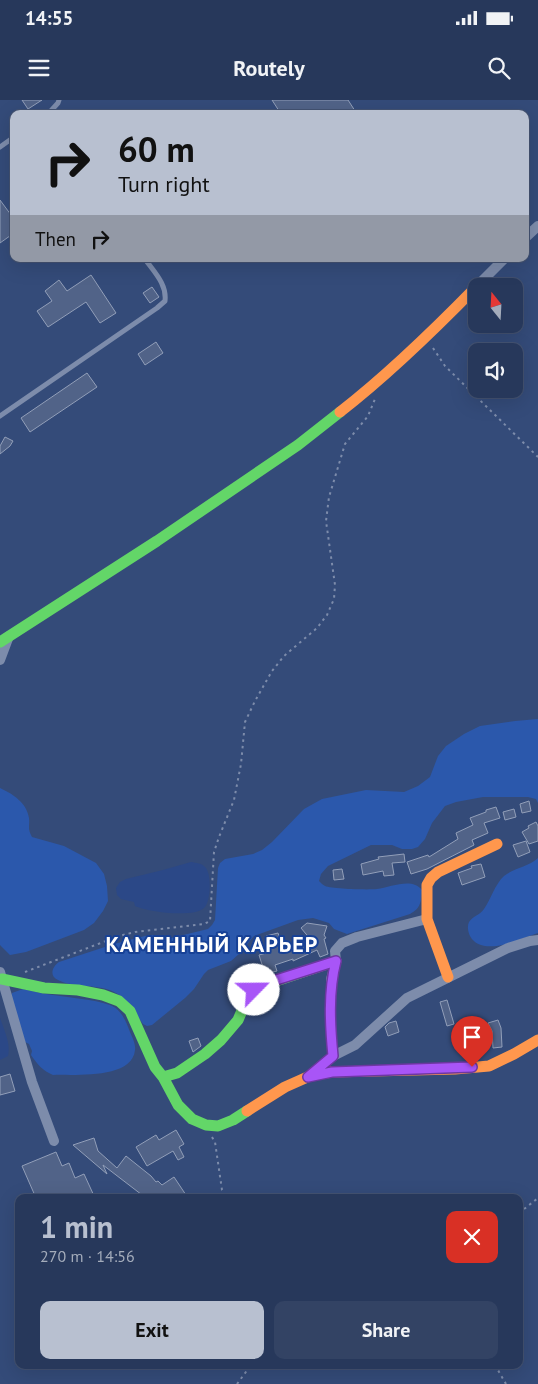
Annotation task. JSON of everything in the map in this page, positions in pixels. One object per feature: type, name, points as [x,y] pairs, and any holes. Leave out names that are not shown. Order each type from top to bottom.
[{"type":"street","points":[[486,278],[501,262]]},
{"type":"street","points":[[0,660],[5,639],[157,541],[290,451],[335,417],[426,338],[468,296]]},
{"type":"street","points":[[448,977],[427,919],[428,885],[431,878],[438,872],[497,844]]},
{"type":"street","points":[[333,1056],[330,1030],[331,979],[336,961],[335,950],[342,943],[357,937],[427,919]]},
{"type":"street","points":[[308,1077],[333,1056],[355,1045],[407,998],[508,948],[538,940]]},
{"type":"street","points":[[163,1077],[177,1073],[205,1054],[221,1040],[238,1020],[247,999],[254,990],[270,982],[336,961]]},
{"type":"street","points":[[1,976],[44,988],[78,990],[104,995],[119,1001],[130,1011],[156,1067],[178,1105],[192,1119],[206,1125],[218,1126],[233,1120],[285,1087],[308,1077],[332,1072],[455,1069],[489,1066],[538,1040]]},
{"type":"street","points":[[1,976],[32,1082],[54,1141]]},
{"type":"lane","points":[[52,110],[59,100]]},
{"type":"lane","points":[[0,416],[165,301],[166,294],[162,283],[147,262]]},
{"type":"path","points":[[426,338],[445,366],[538,458]]},
{"type":"path","points":[[22,973],[119,936],[135,932],[204,924],[210,921],[214,852],[234,800],[241,764],[245,722],[272,671],[284,656],[317,628],[327,615],[334,599],[336,585],[326,521],[329,497],[346,444],[368,416],[373,406],[375,384]]},
{"type":"path","points":[[206,1125],[215,1142],[222,1190],[224,1194]]},
{"type":"path","points":[[523,1210],[538,1198]]},
{"type":"path","points":[[237,1384],[248,1369]]},
{"type":"path","points":[[497,1369],[506,1384]]},
{"type":"shaded area","points":[[538,719],[538,803],[536,799],[528,797],[483,797],[456,802],[445,806],[432,823],[425,839],[418,847],[402,849],[392,845],[371,845],[328,866],[321,874],[320,882],[325,886],[335,888],[377,889],[407,883],[418,886],[422,890],[421,901],[418,907],[410,914],[347,934],[334,929],[329,923],[313,918],[298,920],[254,936],[231,961],[208,970],[185,998],[152,1025],[147,1026],[143,1024],[122,997],[112,991],[99,987],[71,984],[58,980],[53,976],[53,969],[59,962],[114,944],[153,935],[171,938],[208,929],[215,920],[218,868],[225,859],[253,854],[262,850],[304,809],[322,799],[366,790],[404,792],[418,786],[430,777],[438,756],[446,746],[480,726]]},
{"type":"shaded area","points":[[0,788],[22,803],[28,813],[29,829],[32,837],[64,846],[96,863],[104,874],[108,901],[94,923],[84,930],[26,952],[10,955],[0,945]]},
{"type":"shaded area","points":[[538,858],[538,933],[502,945],[483,946],[476,942],[470,936],[469,922],[481,913],[504,876]]},
{"type":"shaded area","points":[[191,862],[204,866],[209,875],[210,888],[208,900],[204,908],[198,911],[170,913],[150,910],[135,906],[134,902],[121,899],[117,895],[116,888],[120,882],[126,879]]},
{"type":"shaded area","points":[[23,989],[96,1001],[114,1007],[123,1016],[134,1041],[135,1050],[131,1060],[113,1071],[87,1075],[53,1075],[46,1071],[31,1055],[32,1051],[29,1044],[25,1042],[11,998],[12,993]]},
{"type":"shaded area","points":[[0,1018],[7,1037],[9,1051],[8,1056],[0,1060]]},
{"type":"building","points":[[22,100],[42,100],[28,109]]},
{"type":"building","points":[[272,100],[348,100],[354,110],[278,110]]},
{"type":"building","points":[[0,200],[10,214],[10,236],[0,243]]},
{"type":"building","points":[[91,275],[116,313],[100,323],[86,302],[48,327],[37,311],[52,301],[45,291],[59,280],[67,291]]},
{"type":"building","points":[[152,287],[159,297],[150,303],[143,293]]},
{"type":"building","points":[[156,342],[163,353],[145,365],[138,354]]},
{"type":"building","points":[[87,373],[97,387],[30,432],[21,418]]},
{"type":"building","points":[[5,437],[13,441],[0,454],[0,446]]},
{"type":"building","points":[[529,801],[531,811],[522,813],[520,804]]},
{"type":"building","points":[[496,807],[500,818],[484,823],[488,833],[472,840],[474,845],[427,869],[411,874],[407,862],[428,855],[429,857],[458,839],[456,833],[473,825],[470,818]]},
{"type":"building","points":[[514,809],[516,817],[505,820],[503,812]]},
{"type":"building","points":[[536,822],[538,826],[538,841],[529,844],[522,832]]},
{"type":"building","points":[[526,841],[530,852],[518,857],[513,845]]},
{"type":"building","points":[[404,854],[405,862],[392,863],[394,875],[384,876],[383,871],[363,875],[361,864],[379,859],[378,857]]},
{"type":"building","points":[[481,864],[485,877],[462,885],[458,873],[472,868],[471,866]]},
{"type":"building","points":[[342,869],[344,879],[334,880],[333,870]]},
{"type":"building","points":[[307,923],[327,926],[324,935],[326,938],[324,939],[328,954],[320,957],[317,950],[293,961],[293,959],[275,965],[277,971],[265,974],[259,955],[270,952],[266,936],[278,933],[283,949],[311,940],[301,928]]},
{"type":"building","points":[[447,1000],[454,1024],[447,1026],[440,1002]]},
{"type":"building","points":[[498,1020],[501,1028],[502,1047],[493,1048],[492,1031],[488,1023]]},
{"type":"building","points":[[396,1021],[399,1032],[388,1036],[385,1027],[389,1023]]},
{"type":"building","points":[[473,1021],[477,1036],[461,1040],[457,1026]]},
{"type":"building","points":[[198,1038],[201,1046],[193,1052],[189,1041]]},
{"type":"building","points":[[10,1074],[15,1091],[0,1095],[0,1077]]},
{"type":"building","points":[[176,1130],[184,1144],[179,1147],[184,1157],[178,1160],[173,1151],[147,1166],[136,1147],[156,1135],[159,1140]]},
{"type":"building","points":[[94,1138],[98,1151],[117,1168],[126,1156],[162,1185],[174,1177],[185,1194],[141,1194],[103,1165],[107,1174],[73,1145]]},
{"type":"building","points":[[56,1152],[62,1166],[69,1163],[75,1178],[84,1174],[93,1194],[34,1194],[22,1166]]},
{"type":"traffic: fast","points":[[0,642],[157,541],[298,445],[340,412]]},
{"type":"traffic: fast","points":[[163,1077],[177,1073],[205,1054],[221,1040],[238,1020],[247,999],[255,990],[270,983],[336,961]]},
{"type":"traffic: fast","points":[[2,979],[44,988],[78,990],[103,995],[119,1001],[130,1011],[155,1067],[163,1077],[178,1105],[192,1119],[206,1125],[218,1126],[233,1120],[247,1111]]},
{"type":"traffic: slow","points":[[340,412],[410,352],[468,295]]},
{"type":"traffic: slow","points":[[448,977],[427,919],[427,885],[438,872],[497,844]]},
{"type":"traffic: slow","points":[[247,1111],[285,1087],[312,1075],[332,1072],[455,1069],[489,1066],[538,1040]]},
{"type":"district","name":"КАМЕННЫЙ КАРЬЕР","points":[[212,944]]},
{"type":"route","points":[[254,990],[270,982],[336,961],[331,979],[330,1030],[333,1056],[308,1077],[332,1072],[472,1067]]}]
